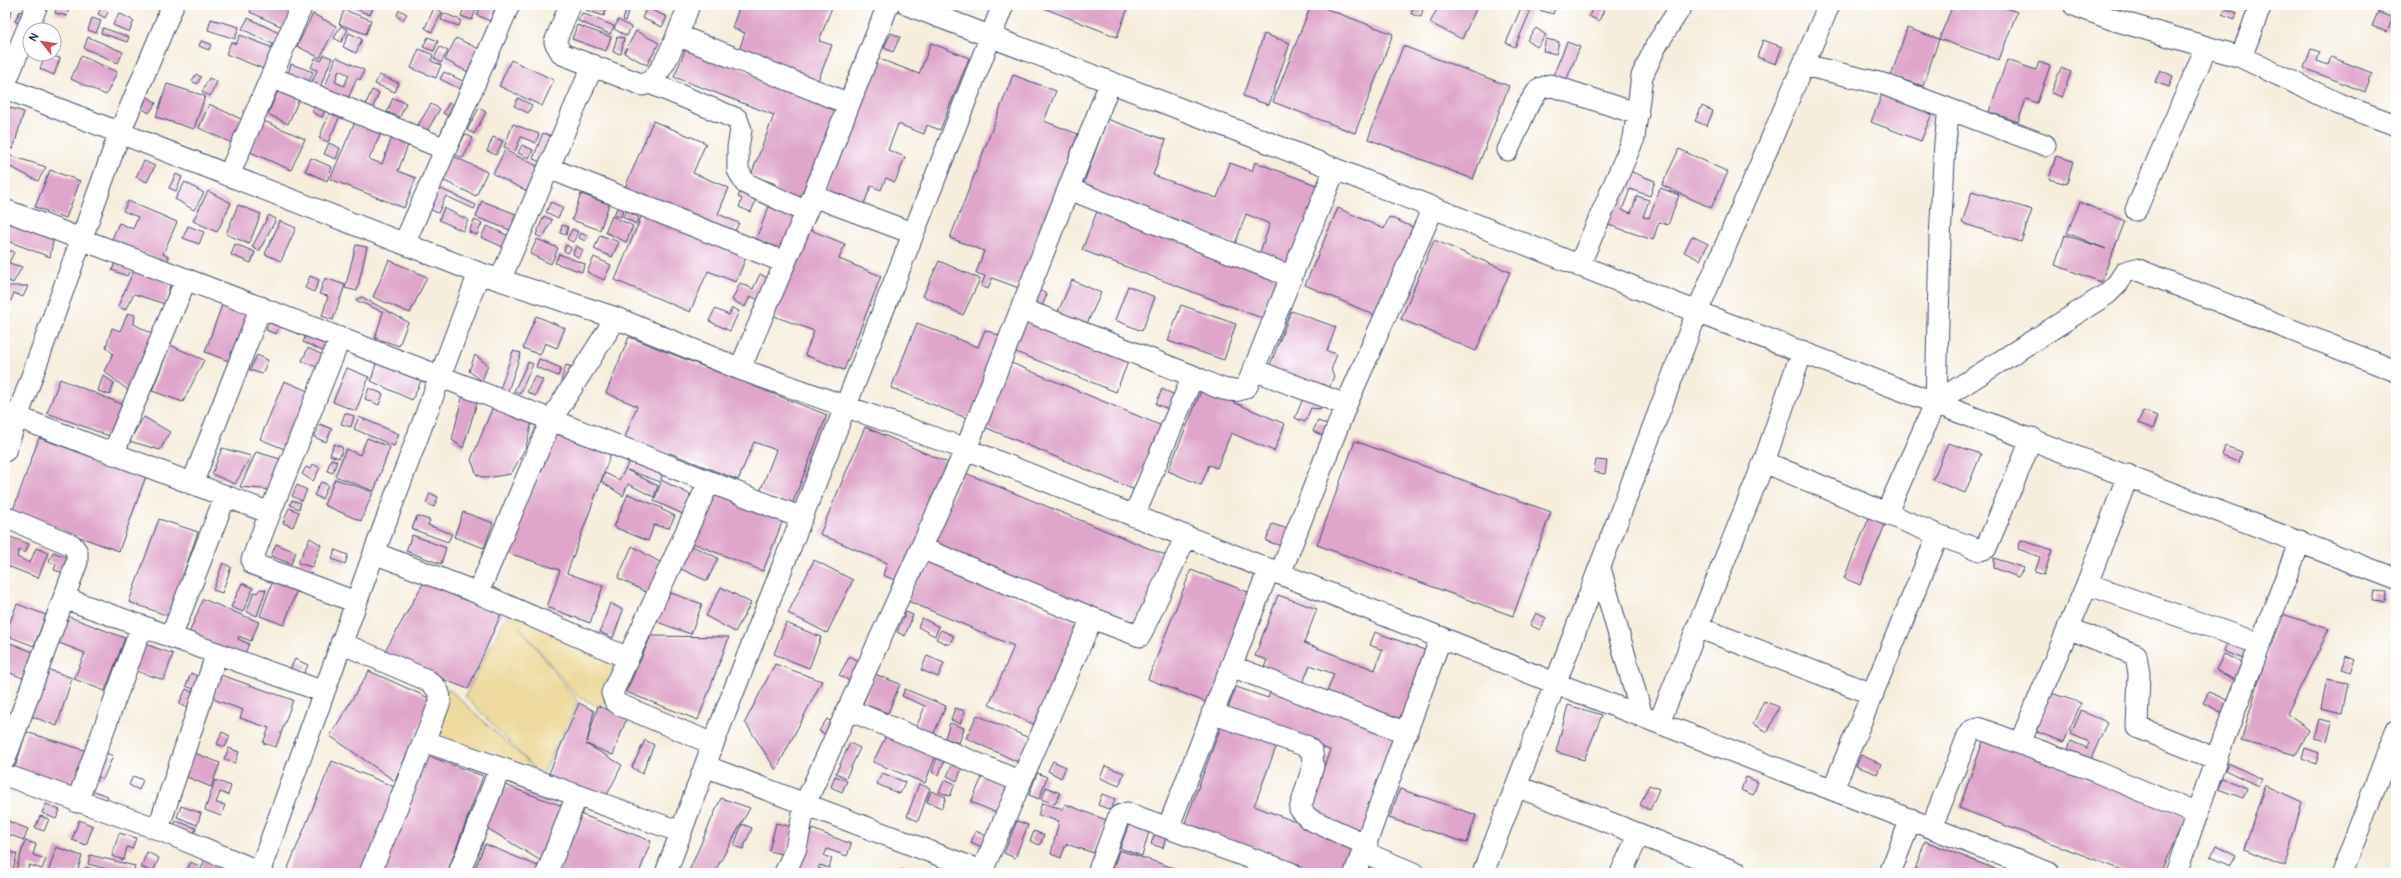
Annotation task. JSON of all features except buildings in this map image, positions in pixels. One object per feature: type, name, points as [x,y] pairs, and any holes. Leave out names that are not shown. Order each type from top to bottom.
[{"type":"street","points":[[5,84],[37,5]]},
{"type":"street","points":[[5,451],[120,132],[173,5]]},
{"type":"street","points":[[228,175],[302,5]]},
{"type":"street","points":[[404,244],[509,5]]},
{"type":"street","points":[[565,7],[555,42],[557,49],[562,54],[643,85],[650,83],[657,76],[677,36],[689,5]]},
{"type":"street","points":[[740,369],[809,204],[888,5]]},
{"type":"street","points":[[908,5],[1335,169],[1697,312],[2032,438],[2396,579]]},
{"type":"street","points":[[666,873],[713,744],[846,408],[912,233],[1003,5]]},
{"type":"street","points":[[1579,266],[1634,138],[1642,76],[1657,44],[1682,5]]},
{"type":"street","points":[[1483,873],[1697,312],[1804,65],[1828,5]]},
{"type":"street","points":[[2074,5],[2111,19],[2241,57],[2339,104],[2396,125]]},
{"type":"street","points":[[2241,57],[2261,5]]},
{"type":"street","points":[[677,36],[849,104]]},
{"type":"street","points":[[2136,210],[2206,48]]},
{"type":"street","points":[[500,280],[593,65]]},
{"type":"street","points":[[1804,65],[1884,84],[2045,145]]},
{"type":"street","points":[[271,77],[445,149]]},
{"type":"street","points":[[650,83],[738,119],[741,130],[738,170],[745,183],[809,204],[912,233]]},
{"type":"street","points":[[785,873],[796,848],[805,804],[966,449],[1110,83]]},
{"type":"street","points":[[1508,150],[1527,108],[1539,88],[1550,85],[1638,114]]},
{"type":"street","points":[[5,88],[479,273],[616,318],[740,369],[846,408],[966,449],[1555,683],[1833,790],[1932,826],[2049,873]]},
{"type":"street","points":[[1886,514],[1936,402],[1940,231],[1945,142],[1949,109]]},
{"type":"street","points":[[549,168],[784,262]]},
{"type":"street","points":[[1022,309],[1233,392],[1241,391],[1247,386],[1254,370],[1335,169]]},
{"type":"street","points":[[1069,189],[1292,277]]},
{"type":"street","points":[[1168,828],[1231,666],[1275,571],[1433,208]]},
{"type":"street","points":[[5,210],[439,376],[802,518]]},
{"type":"street","points":[[1936,402],[2107,294],[2118,283],[2125,272],[2136,269],[2396,371]]},
{"type":"street","points":[[5,775],[77,802],[158,829],[260,873],[341,643],[439,376],[479,273]]},
{"type":"street","points":[[113,454],[186,279]]},
{"type":"street","points":[[192,484],[260,307]]},
{"type":"street","points":[[478,593],[550,420],[616,318]]},
{"type":"street","points":[[340,338],[252,560],[253,564],[356,602]]},
{"type":"street","points":[[1651,719],[1697,627],[1764,462],[1802,351]]},
{"type":"street","points":[[1254,370],[1346,405]]},
{"type":"street","points":[[1134,516],[1193,376]]},
{"type":"street","points":[[17,417],[270,513]]},
{"type":"street","points":[[1764,462],[1886,514],[1980,550],[1986,548],[2032,438]]},
{"type":"street","points":[[2020,743],[2087,584],[2128,475]]},
{"type":"street","points":[[709,482],[612,693],[615,701],[713,744]]},
{"type":"street","points":[[172,637],[225,497]]},
{"type":"street","points":[[5,517],[72,545],[77,552],[77,562],[5,759]]},
{"type":"street","points":[[1833,790],[1938,535]]},
{"type":"street","points":[[921,548],[1140,636],[1186,536]]},
{"type":"street","points":[[2176,873],[2216,759],[2300,541]]},
{"type":"street","points":[[374,553],[478,593],[628,658]]},
{"type":"street","points":[[1600,568],[1651,719]]},
{"type":"street","points":[[2087,584],[2260,644]]},
{"type":"street","points":[[64,598],[324,692]]},
{"type":"street","points":[[705,766],[984,872],[1019,781],[1092,618]]},
{"type":"street","points":[[77,802],[142,626]]},
{"type":"street","points":[[1697,627],[1873,694]]},
{"type":"street","points":[[2068,628],[2136,655],[2139,674],[2138,727],[2216,759]]},
{"type":"street","points":[[1355,873],[1441,637]]},
{"type":"street","points":[[341,643],[427,680],[437,687],[440,702],[370,873]]},
{"type":"street","points":[[158,829],[217,653]]},
{"type":"street","points":[[1231,666],[1406,733]]},
{"type":"street","points":[[847,709],[1019,781]]},
{"type":"street","points":[[1212,713],[1306,746],[1312,752],[1313,766],[1300,809],[1309,818],[1413,873]]},
{"type":"street","points":[[1932,826],[1970,731],[1978,728],[2020,743],[2197,814]]},
{"type":"street","points":[[2342,873],[2396,731]]},
{"type":"street","points":[[424,741],[681,832]]},
{"type":"street","points":[[459,873],[500,768]]},
{"type":"street","points":[[1516,786],[1738,873]]},
{"type":"street","points":[[547,873],[577,795]]},
{"type":"street","points":[[1098,873],[1119,816],[1127,813],[1291,873]]},
{"type":"street","points":[[1890,873],[1911,819]]},
{"type":"street","points":[[1621,873],[1638,834]]},
{"type":"sand","points":[[508,613],[624,656],[606,701],[598,706],[577,696],[519,626],[578,702],[542,776],[429,738],[448,688],[534,768],[465,696]]}]
